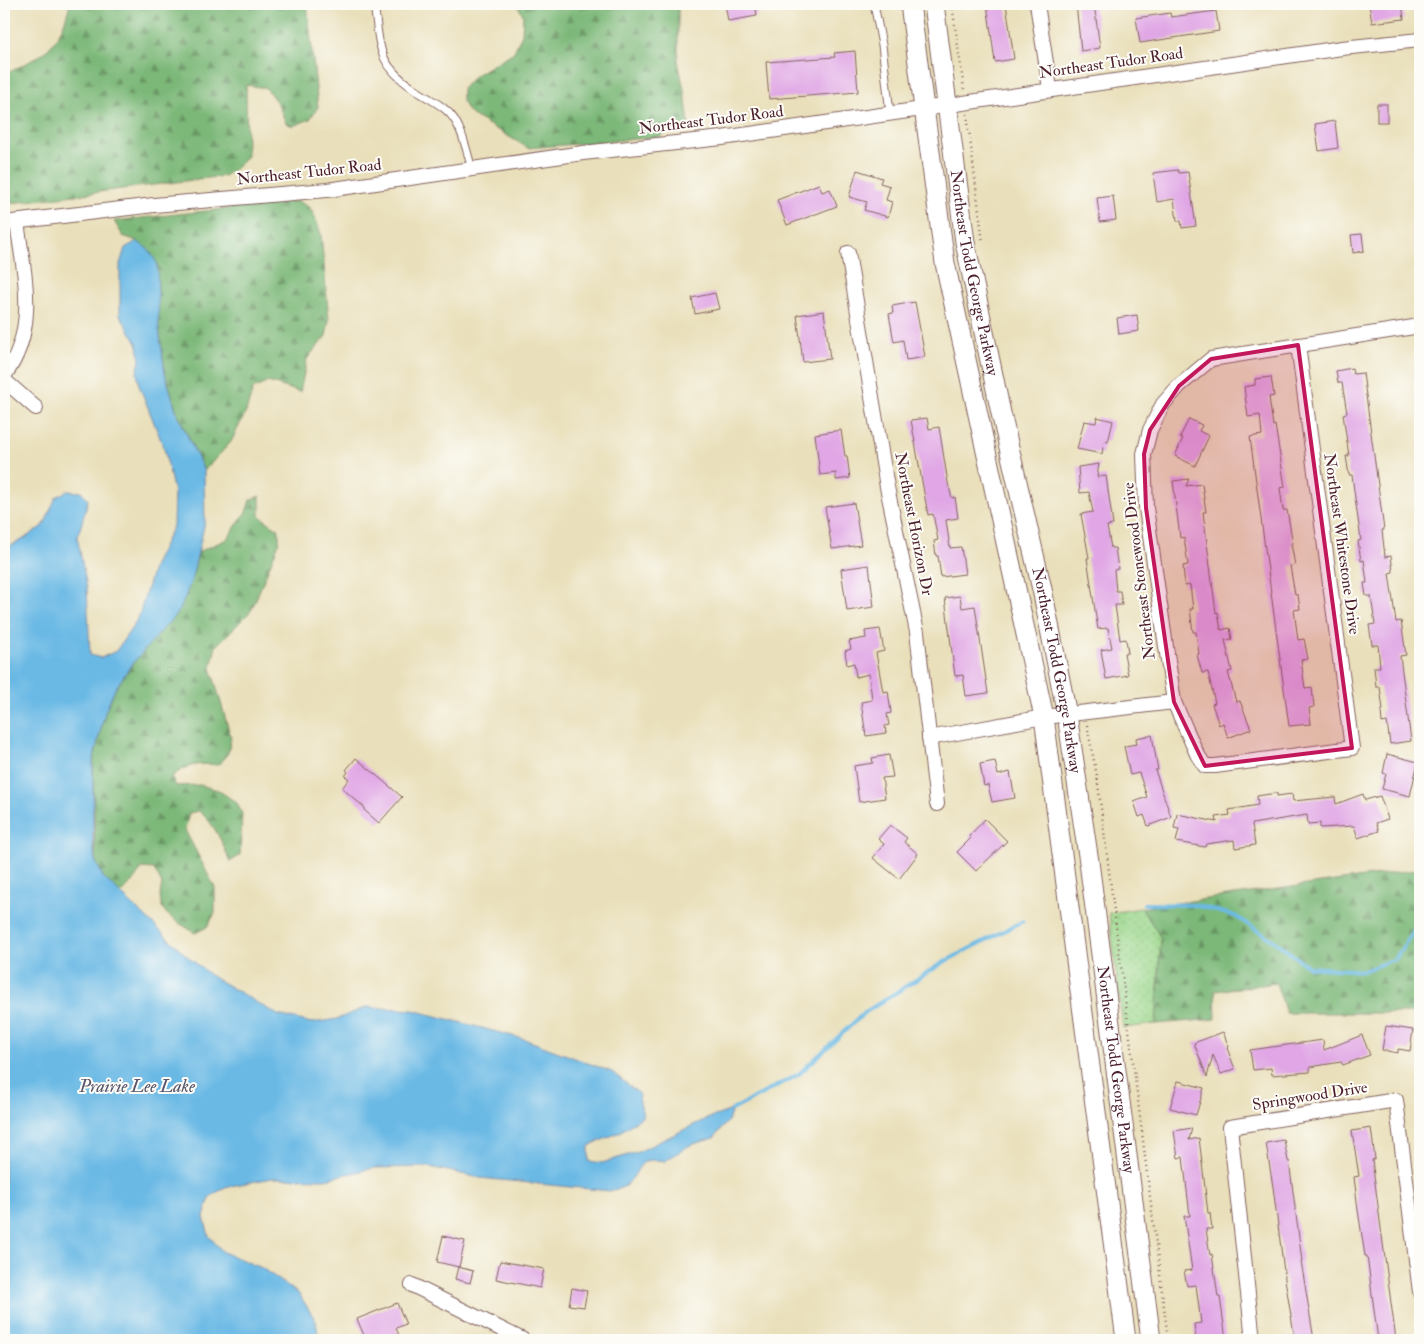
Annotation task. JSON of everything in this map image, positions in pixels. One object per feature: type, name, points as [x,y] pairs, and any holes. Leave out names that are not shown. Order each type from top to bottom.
[{"type":"main road","name":"Northeast Todd George Parkway","points":[[910,4],[944,263],[1044,717],[1126,1340]]},
{"type":"main road","name":"Northeast Todd George Parkway","points":[[934,4],[965,242],[1042,589],[1067,715],[1090,872],[1151,1340]]},
{"type":"street","points":[[1037,4],[1050,89]]},
{"type":"street","name":"Northeast Tudor Road","points":[[10,223],[154,205],[327,190],[583,153],[722,138],[1342,48],[1420,40]]},
{"type":"street","points":[[4,376],[22,340],[26,322],[27,303],[10,223]]},
{"type":"street","name":"Northeast Horizon Dr","points":[[848,253],[888,487],[917,632],[937,804]]},
{"type":"street","points":[[1298,345],[1420,326]]},
{"type":"street","name":"Northeast Stonewood Drive","points":[[1205,766],[1197,754],[1174,702],[1146,508],[1144,454],[1150,430],[1163,404],[1179,386],[1211,359],[1298,345]]},
{"type":"street","name":"Northeast Whitestone Drive","points":[[1205,766],[1352,748],[1298,345]]},
{"type":"street","points":[[4,380],[36,408]]},
{"type":"street","points":[[929,738],[1044,717],[1174,702]]},
{"type":"street","name":"Springwood Drive","points":[[1253,1340],[1230,1127],[1396,1100],[1420,1292]]},
{"type":"street","points":[[412,1285],[523,1340]]},
{"type":"lane","points":[[874,4],[882,44],[890,113]]},
{"type":"lane","points":[[375,11],[381,52],[386,65],[412,88],[447,110],[456,122],[472,169]]},
{"type":"highlighted area","points":[[1298,345],[1352,748],[1205,766],[1174,702],[1146,508],[1144,454],[1150,430],[1179,386],[1211,359]]},
{"type":"green space","points":[[70,4],[307,4],[318,107],[310,119],[293,126],[286,123],[278,104],[266,88],[246,85],[247,156],[237,167],[224,176],[4,204],[4,75],[39,56],[52,45],[62,28]]},
{"type":"green space","points":[[517,4],[678,4],[678,61],[689,126],[672,127],[660,137],[528,148],[469,113],[462,101],[462,89],[474,76],[514,52],[522,34],[523,15]]},
{"type":"green space","points":[[298,201],[310,208],[321,234],[329,320],[326,336],[307,359],[300,392],[268,382],[253,389],[246,412],[231,442],[204,471],[177,412],[165,373],[159,328],[137,241],[123,236],[114,221]]},
{"type":"green space","points":[[260,496],[260,516],[279,530],[279,543],[251,611],[216,646],[211,668],[231,738],[228,753],[218,765],[193,765],[172,777],[176,786],[200,785],[218,790],[237,803],[242,814],[240,855],[230,862],[214,828],[205,816],[199,811],[189,813],[185,830],[215,888],[215,913],[207,927],[195,933],[173,919],[163,909],[160,894],[162,884],[154,869],[142,868],[132,883],[120,894],[103,877],[95,860],[93,762],[105,712],[115,689],[191,582],[198,552],[227,539],[246,512],[250,500]]},
{"type":"green space","points":[[1420,868],[1420,1013],[1286,1013],[1276,983],[1215,991],[1216,1019],[1156,1024],[1161,938],[1142,908]]},
{"type":"green space","points":[[1142,908],[1161,938],[1156,1024],[1123,1028],[1109,913]]},
{"type":"water","name":"Prairie Lee Lake","points":[[137,241],[149,250],[157,263],[159,328],[165,373],[177,413],[204,471],[205,522],[191,582],[180,610],[132,664],[115,689],[105,712],[93,762],[93,843],[95,860],[103,877],[187,956],[210,975],[278,1015],[312,1023],[337,1019],[367,1007],[413,1010],[524,1039],[612,1072],[638,1093],[643,1116],[620,1132],[589,1146],[589,1161],[602,1163],[638,1152],[704,1120],[732,1110],[728,1121],[714,1138],[690,1145],[665,1161],[655,1160],[643,1163],[625,1186],[610,1191],[480,1178],[430,1167],[374,1168],[325,1179],[272,1178],[225,1187],[210,1197],[204,1217],[209,1236],[223,1252],[262,1268],[299,1294],[316,1321],[319,1340],[4,1340],[4,549],[22,540],[44,525],[56,497],[67,491],[82,492],[88,500],[77,536],[87,588],[90,655],[101,658],[116,651],[138,619],[154,565],[173,526],[174,493],[164,448],[139,385],[137,372],[140,361],[138,345],[120,315],[120,264],[125,248]]},
{"type":"building","points":[[725,4],[755,4],[757,16],[728,21]]},
{"type":"building","points":[[987,4],[1006,4],[1014,59],[995,62]]},
{"type":"building","points":[[1076,4],[1094,4],[1100,48],[1081,51]]},
{"type":"building","points":[[1369,4],[1402,4],[1404,19],[1372,23]]},
{"type":"building","points":[[1216,11],[1219,31],[1140,43],[1136,18],[1170,13],[1171,17]]},
{"type":"building","points":[[855,51],[858,92],[769,99],[766,62],[835,57],[834,53]]},
{"type":"building","points":[[1377,104],[1387,104],[1387,122],[1377,122]]},
{"type":"building","points":[[1335,121],[1338,148],[1319,151],[1315,124]]},
{"type":"building","points":[[857,170],[882,178],[880,183],[890,186],[886,200],[892,202],[888,217],[864,210],[867,202],[849,197]]},
{"type":"building","points":[[1178,170],[1179,173],[1188,172],[1196,226],[1182,228],[1181,221],[1177,221],[1174,199],[1157,202],[1153,173]]},
{"type":"building","points":[[819,184],[822,192],[830,189],[837,206],[787,225],[777,200]]},
{"type":"building","points":[[1113,196],[1116,220],[1100,222],[1097,198]]},
{"type":"building","points":[[1362,234],[1364,251],[1353,253],[1351,235]]},
{"type":"building","points":[[715,293],[719,309],[695,314],[692,298]]},
{"type":"building","points":[[915,302],[925,357],[906,360],[903,340],[894,342],[889,314],[893,313],[892,306]]},
{"type":"building","points":[[824,311],[830,359],[803,362],[797,315]]},
{"type":"building","points":[[1137,315],[1139,331],[1119,334],[1117,318]]},
{"type":"building","points":[[1352,368],[1353,374],[1363,373],[1384,530],[1382,530],[1385,557],[1391,556],[1393,572],[1389,573],[1396,622],[1401,621],[1406,655],[1400,656],[1411,741],[1390,744],[1387,722],[1382,723],[1381,711],[1383,710],[1380,687],[1376,687],[1374,667],[1380,667],[1378,645],[1372,645],[1369,625],[1375,624],[1371,596],[1366,596],[1364,583],[1367,583],[1364,560],[1361,561],[1358,541],[1361,540],[1352,475],[1349,475],[1346,456],[1349,456],[1343,414],[1347,413],[1342,383],[1338,383],[1336,371]]},
{"type":"building","points":[[1271,377],[1274,396],[1269,397],[1285,487],[1280,488],[1283,510],[1287,510],[1293,544],[1291,544],[1295,565],[1290,566],[1295,595],[1298,595],[1300,609],[1294,610],[1298,640],[1304,639],[1308,659],[1301,660],[1305,688],[1312,687],[1314,707],[1309,708],[1311,724],[1289,726],[1250,437],[1262,435],[1260,415],[1248,417],[1244,387],[1255,385],[1255,379]]},
{"type":"building","points":[[1097,417],[1113,421],[1108,442],[1104,441],[1102,454],[1077,449],[1084,421],[1096,423]]},
{"type":"building","points":[[927,418],[929,429],[939,427],[948,483],[952,498],[955,497],[958,518],[946,520],[950,548],[961,547],[965,574],[941,577],[934,541],[938,540],[933,514],[928,515],[911,420]]},
{"type":"building","points":[[1189,419],[1202,425],[1199,431],[1209,436],[1195,466],[1175,456],[1183,438],[1180,437]]},
{"type":"building","points":[[841,430],[850,478],[836,480],[836,473],[820,475],[815,434]]},
{"type":"building","points":[[1099,464],[1097,477],[1106,476],[1113,525],[1107,526],[1111,548],[1115,548],[1118,569],[1114,570],[1116,591],[1120,591],[1122,605],[1115,605],[1120,640],[1126,639],[1128,653],[1124,653],[1128,675],[1106,679],[1101,650],[1112,648],[1108,628],[1098,629],[1081,514],[1093,512],[1089,492],[1080,493],[1078,467]]},
{"type":"building","points":[[1189,479],[1186,486],[1202,484],[1206,512],[1203,512],[1216,613],[1218,612],[1221,630],[1230,628],[1232,639],[1225,640],[1232,671],[1228,672],[1236,702],[1240,701],[1251,729],[1228,738],[1223,723],[1219,725],[1212,704],[1215,703],[1208,672],[1202,673],[1197,655],[1199,654],[1196,632],[1193,632],[1190,609],[1193,609],[1190,585],[1185,586],[1183,566],[1188,565],[1184,537],[1180,538],[1173,481]]},
{"type":"building","points":[[854,503],[861,545],[832,549],[825,507]]},
{"type":"building","points":[[869,565],[874,607],[847,611],[841,569]]},
{"type":"building","points":[[960,596],[962,608],[975,606],[988,693],[966,696],[963,675],[955,676],[945,598]]},
{"type":"building","points":[[880,629],[884,651],[876,653],[883,692],[888,691],[891,713],[887,714],[889,725],[885,726],[886,733],[866,736],[861,702],[872,700],[869,674],[856,677],[854,663],[847,665],[845,651],[851,649],[849,641],[866,638],[865,631]]},
{"type":"building","points":[[1152,735],[1158,770],[1155,770],[1171,817],[1148,826],[1144,815],[1139,817],[1134,802],[1147,797],[1139,773],[1130,775],[1124,746],[1137,744],[1136,738]]},
{"type":"building","points":[[1387,754],[1418,762],[1410,796],[1382,789],[1386,774],[1383,773]]},
{"type":"building","points":[[889,755],[893,777],[882,778],[885,798],[859,802],[854,766],[873,763],[872,758]]},
{"type":"building","points":[[356,758],[402,797],[379,823],[342,788],[349,779],[345,776],[348,772],[346,770]]},
{"type":"building","points":[[995,761],[998,775],[1010,772],[1015,798],[992,802],[988,785],[984,786],[980,764]]},
{"type":"building","points":[[1277,793],[1277,796],[1292,794],[1293,801],[1335,797],[1336,804],[1363,794],[1365,800],[1380,796],[1388,819],[1376,823],[1379,831],[1358,838],[1354,826],[1320,828],[1320,823],[1308,824],[1307,815],[1252,824],[1255,845],[1235,848],[1234,840],[1206,844],[1205,847],[1176,842],[1179,829],[1174,828],[1177,814],[1217,822],[1216,817],[1230,815],[1229,810],[1258,805],[1257,796]]},
{"type":"building","points":[[985,819],[1007,841],[976,871],[957,852],[971,838],[969,836]]},
{"type":"building","points":[[890,825],[907,838],[904,842],[918,854],[899,879],[873,858],[884,844],[878,839]]},
{"type":"building","points":[[1386,1026],[1413,1030],[1410,1051],[1398,1049],[1398,1053],[1382,1050]]},
{"type":"building","points":[[1223,1032],[1235,1069],[1221,1074],[1213,1055],[1207,1077],[1194,1043]]},
{"type":"building","points":[[1362,1035],[1370,1055],[1343,1065],[1341,1062],[1310,1067],[1310,1072],[1272,1075],[1271,1068],[1253,1070],[1250,1050],[1323,1040],[1324,1050]]},
{"type":"building","points":[[1178,1081],[1204,1088],[1196,1115],[1170,1108]]},
{"type":"building","points":[[1192,1128],[1189,1140],[1199,1138],[1208,1213],[1210,1213],[1212,1229],[1206,1229],[1210,1255],[1212,1254],[1218,1297],[1220,1297],[1226,1340],[1196,1340],[1194,1324],[1201,1323],[1196,1285],[1187,1286],[1184,1271],[1192,1270],[1184,1216],[1190,1216],[1183,1157],[1178,1158],[1174,1131]]},
{"type":"building","points":[[1371,1128],[1375,1159],[1372,1160],[1396,1340],[1378,1340],[1354,1177],[1359,1176],[1352,1131]]},
{"type":"building","points":[[1284,1140],[1289,1161],[1301,1261],[1314,1340],[1295,1340],[1285,1279],[1266,1143]]},
{"type":"building","points":[[443,1236],[465,1241],[459,1267],[437,1262]]},
{"type":"building","points":[[500,1261],[544,1269],[540,1288],[496,1279]]},
{"type":"building","points":[[458,1267],[473,1271],[470,1283],[455,1279]]},
{"type":"building","points":[[572,1288],[587,1291],[584,1307],[569,1305]]},
{"type":"building","points":[[397,1303],[406,1324],[396,1328],[401,1340],[366,1340],[357,1319]]},
{"type":"waterway","points":[[1144,904],[1195,905],[1235,916],[1274,941],[1309,967],[1363,971],[1395,959],[1420,921]]},
{"type":"waterway","points":[[732,1110],[799,1074],[864,1013],[944,962],[1023,921]]}]
